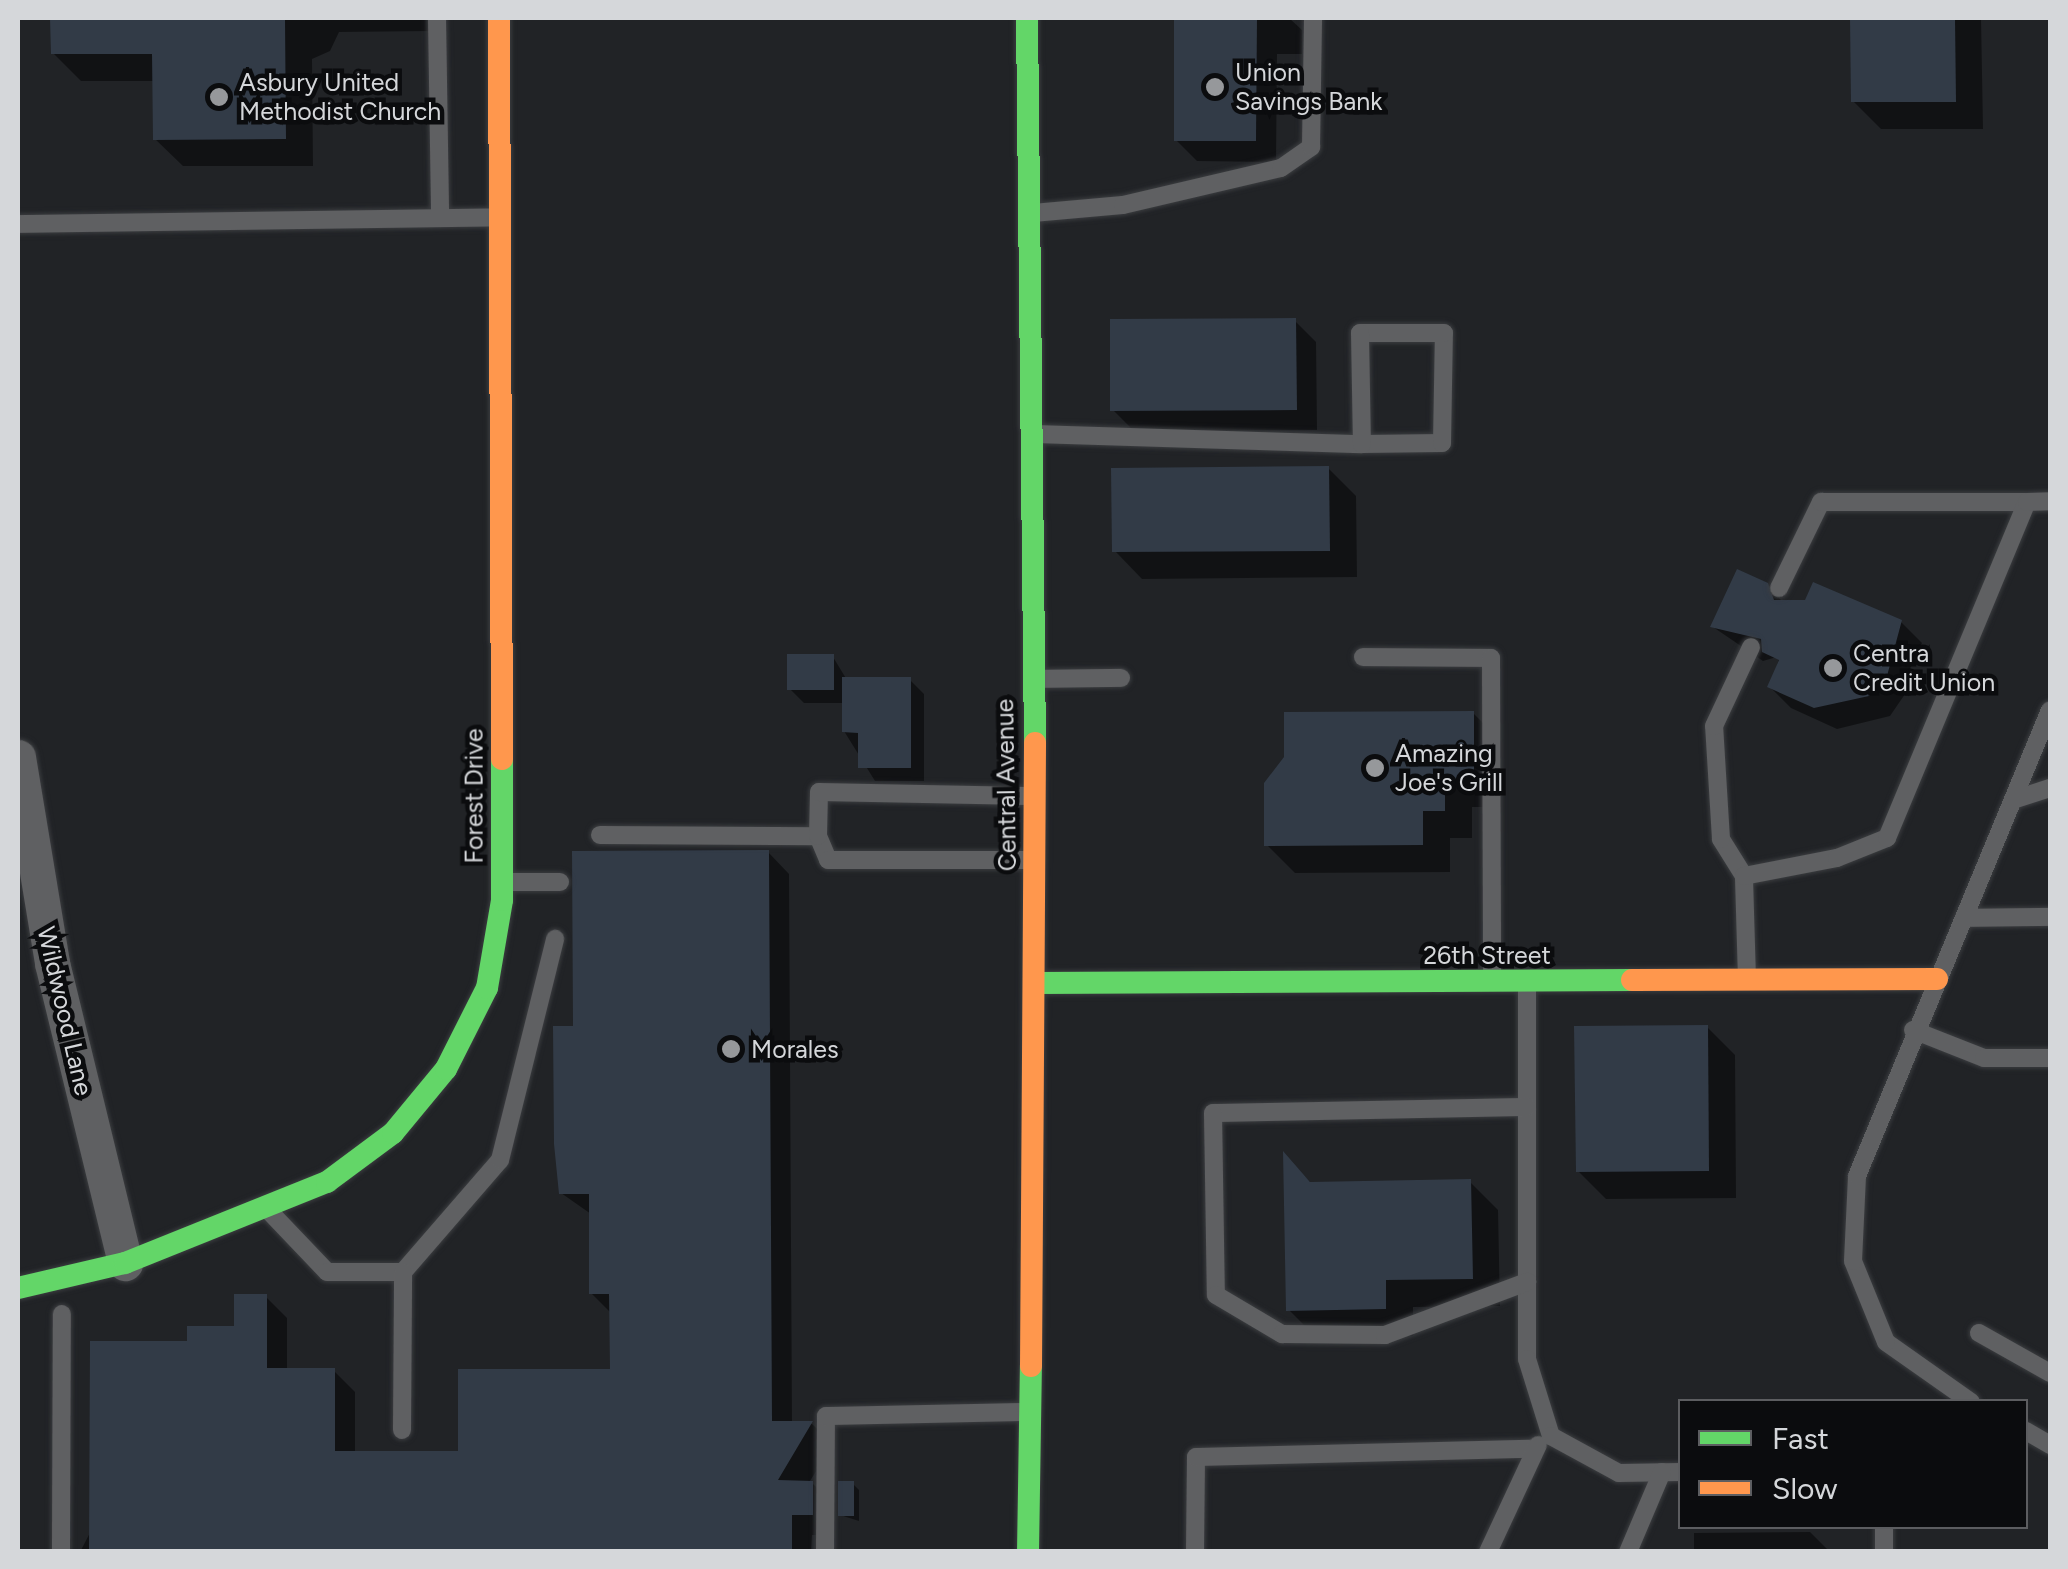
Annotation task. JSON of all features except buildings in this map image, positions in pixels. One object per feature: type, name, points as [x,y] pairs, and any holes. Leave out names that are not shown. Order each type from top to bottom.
[{"type":"street","name":"Forest Drive","points":[[18,1288],[125,1263],[327,1182],[393,1134],[446,1070],[487,988],[502,882],[500,18]]},
{"type":"street","name":"Central Avenue","points":[[1027,18],[1037,983],[1028,1552]]},
{"type":"street","name":"Wildwood Lane","points":[[18,756],[52,963],[125,1263]]},
{"type":"street","name":"26th Street","points":[[1037,983],[1937,979]]},
{"type":"lane","points":[[437,18],[440,218]]},
{"type":"lane","points":[[1028,213],[1124,206],[1282,168],[1311,148],[1313,18]]},
{"type":"lane","points":[[18,224],[500,217]]},
{"type":"lane","points":[[1029,434],[1362,444],[1442,442],[1444,334],[1360,334],[1362,444]]},
{"type":"lane","points":[[1779,588],[1821,502],[2050,501]]},
{"type":"lane","points":[[1744,876],[1837,858],[1886,838],[2027,502]]},
{"type":"lane","points":[[1746,980],[1744,876],[1720,839],[1714,726],[1751,647]]},
{"type":"lane","points":[[1363,657],[1491,658],[1492,983]]},
{"type":"lane","points":[[1032,678],[1121,678]]},
{"type":"lane","points":[[1967,1399],[1886,1342],[1853,1262],[1857,1176],[1913,1030],[2050,710]]},
{"type":"lane","points":[[2013,800],[2050,788]]},
{"type":"lane","points":[[1034,796],[818,792],[818,836],[828,860],[1035,860]]},
{"type":"lane","points":[[600,835],[818,836]]},
{"type":"lane","points":[[502,882],[560,882]]},
{"type":"lane","points":[[1964,918],[2050,917]]},
{"type":"lane","points":[[402,1430],[402,1272],[500,1160],[555,939]]},
{"type":"lane","points":[[1527,983],[1527,1359],[1551,1436],[1618,1473],[1671,1472],[1628,1552]]},
{"type":"lane","points":[[1913,1030],[1984,1058],[2050,1058]]},
{"type":"lane","points":[[1527,1107],[1213,1113],[1216,1295],[1282,1334],[1385,1335],[1527,1282]]},
{"type":"lane","points":[[265,1206],[327,1272],[402,1272]]},
{"type":"lane","points":[[61,1552],[62,1314]]},
{"type":"lane","points":[[1980,1333],[2050,1373]]},
{"type":"lane","points":[[824,1552],[826,1416],[1030,1412]]},
{"type":"lane","points":[[2028,1433],[2050,1445]]},
{"type":"lane","points":[[1195,1552],[1196,1457],[1530,1449],[1551,1436]]},
{"type":"lane","points":[[1488,1552],[1530,1449]]},
{"type":"traffic: fast","points":[[1027,18],[1035,743]]},
{"type":"traffic: fast","points":[[18,1288],[125,1263],[327,1182],[393,1133],[446,1069],[487,988],[502,900],[502,759]]},
{"type":"traffic: fast","points":[[1037,983],[1632,980]]},
{"type":"traffic: fast","points":[[1028,1552],[1031,1366]]},
{"type":"traffic: slow","points":[[499,18],[502,759]]},
{"type":"traffic: slow","points":[[1031,1366],[1035,743]]},
{"type":"traffic: slow","points":[[1632,980],[1937,979]]},
{"type":"place","name":"Union Savings Bank","points":[[1215,87]]},
{"type":"place","name":"Asbury United Methodist Church","points":[[219,97]]},
{"type":"place","name":"Centra Credit Union","points":[[1833,668]]},
{"type":"place","name":"Amazing Joe's Grill","points":[[1375,768]]},
{"type":"place","name":"Morales","points":[[731,1049]]}]
